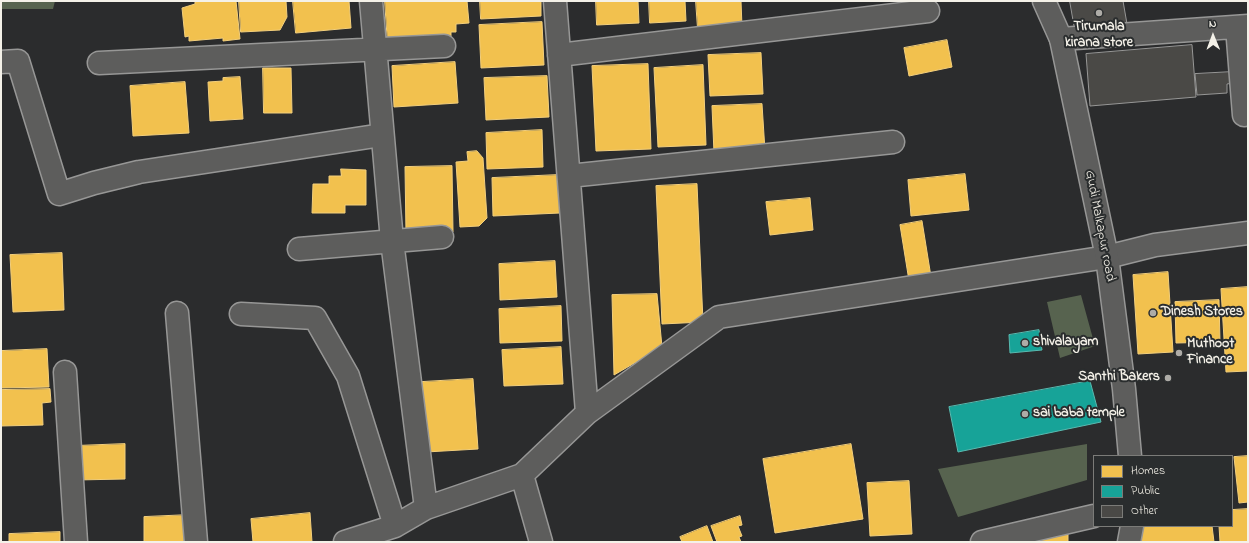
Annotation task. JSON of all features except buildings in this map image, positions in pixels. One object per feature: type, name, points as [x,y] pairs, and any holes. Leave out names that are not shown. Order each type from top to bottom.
[{"type":"street","points":[[371,1],[392,241],[426,508]]},
{"type":"street","points":[[555,1],[587,413]]},
{"type":"street","name":"Gudi Malkapur road","points":[[1044,1],[1061,39],[1108,257],[1124,388],[1130,455]]},
{"type":"street","points":[[559,56],[928,11]]},
{"type":"street","points":[[1061,39],[1242,27],[1244,115]]},
{"type":"street","points":[[99,63],[444,46]]},
{"type":"street","points":[[1,62],[18,61],[59,194],[94,183],[139,172],[382,135]]},
{"type":"street","points":[[568,176],[893,142]]},
{"type":"street","points":[[345,542],[396,526],[426,508],[522,475],[587,413],[719,317],[1108,257],[1155,245],[1248,233]]},
{"type":"street","points":[[299,249],[442,237]]},
{"type":"street","points":[[177,313],[196,542]]},
{"type":"street","points":[[241,314],[315,318],[348,376],[396,526]]},
{"type":"street","points":[[65,372],[76,542]]},
{"type":"street","points":[[522,475],[541,542]]},
{"type":"street","points":[[982,542],[1093,516]]},
{"type":"street","points":[[1130,542],[1132,527]]},
{"type":"green space","points":[[1,1],[55,1],[53,9],[1,9]]},
{"type":"green space","points":[[1081,295],[1095,346],[1060,358],[1047,302]]},
{"type":"green space","points":[[1087,444],[1087,480],[958,517],[938,469]]},
{"type":"place","name":"Tirumala kirana store","points":[[1099,13]]},
{"type":"place","name":"Dinesh Stores","points":[[1153,313]]},
{"type":"place","name":"shivalayam","points":[[1025,343]]},
{"type":"place","name":"Muthoot Finance","points":[[1179,353]]},
{"type":"place","name":"Santhi Bakers","points":[[1168,378]]},
{"type":"place","name":"sai baba temple","points":[[1025,414]]}]
